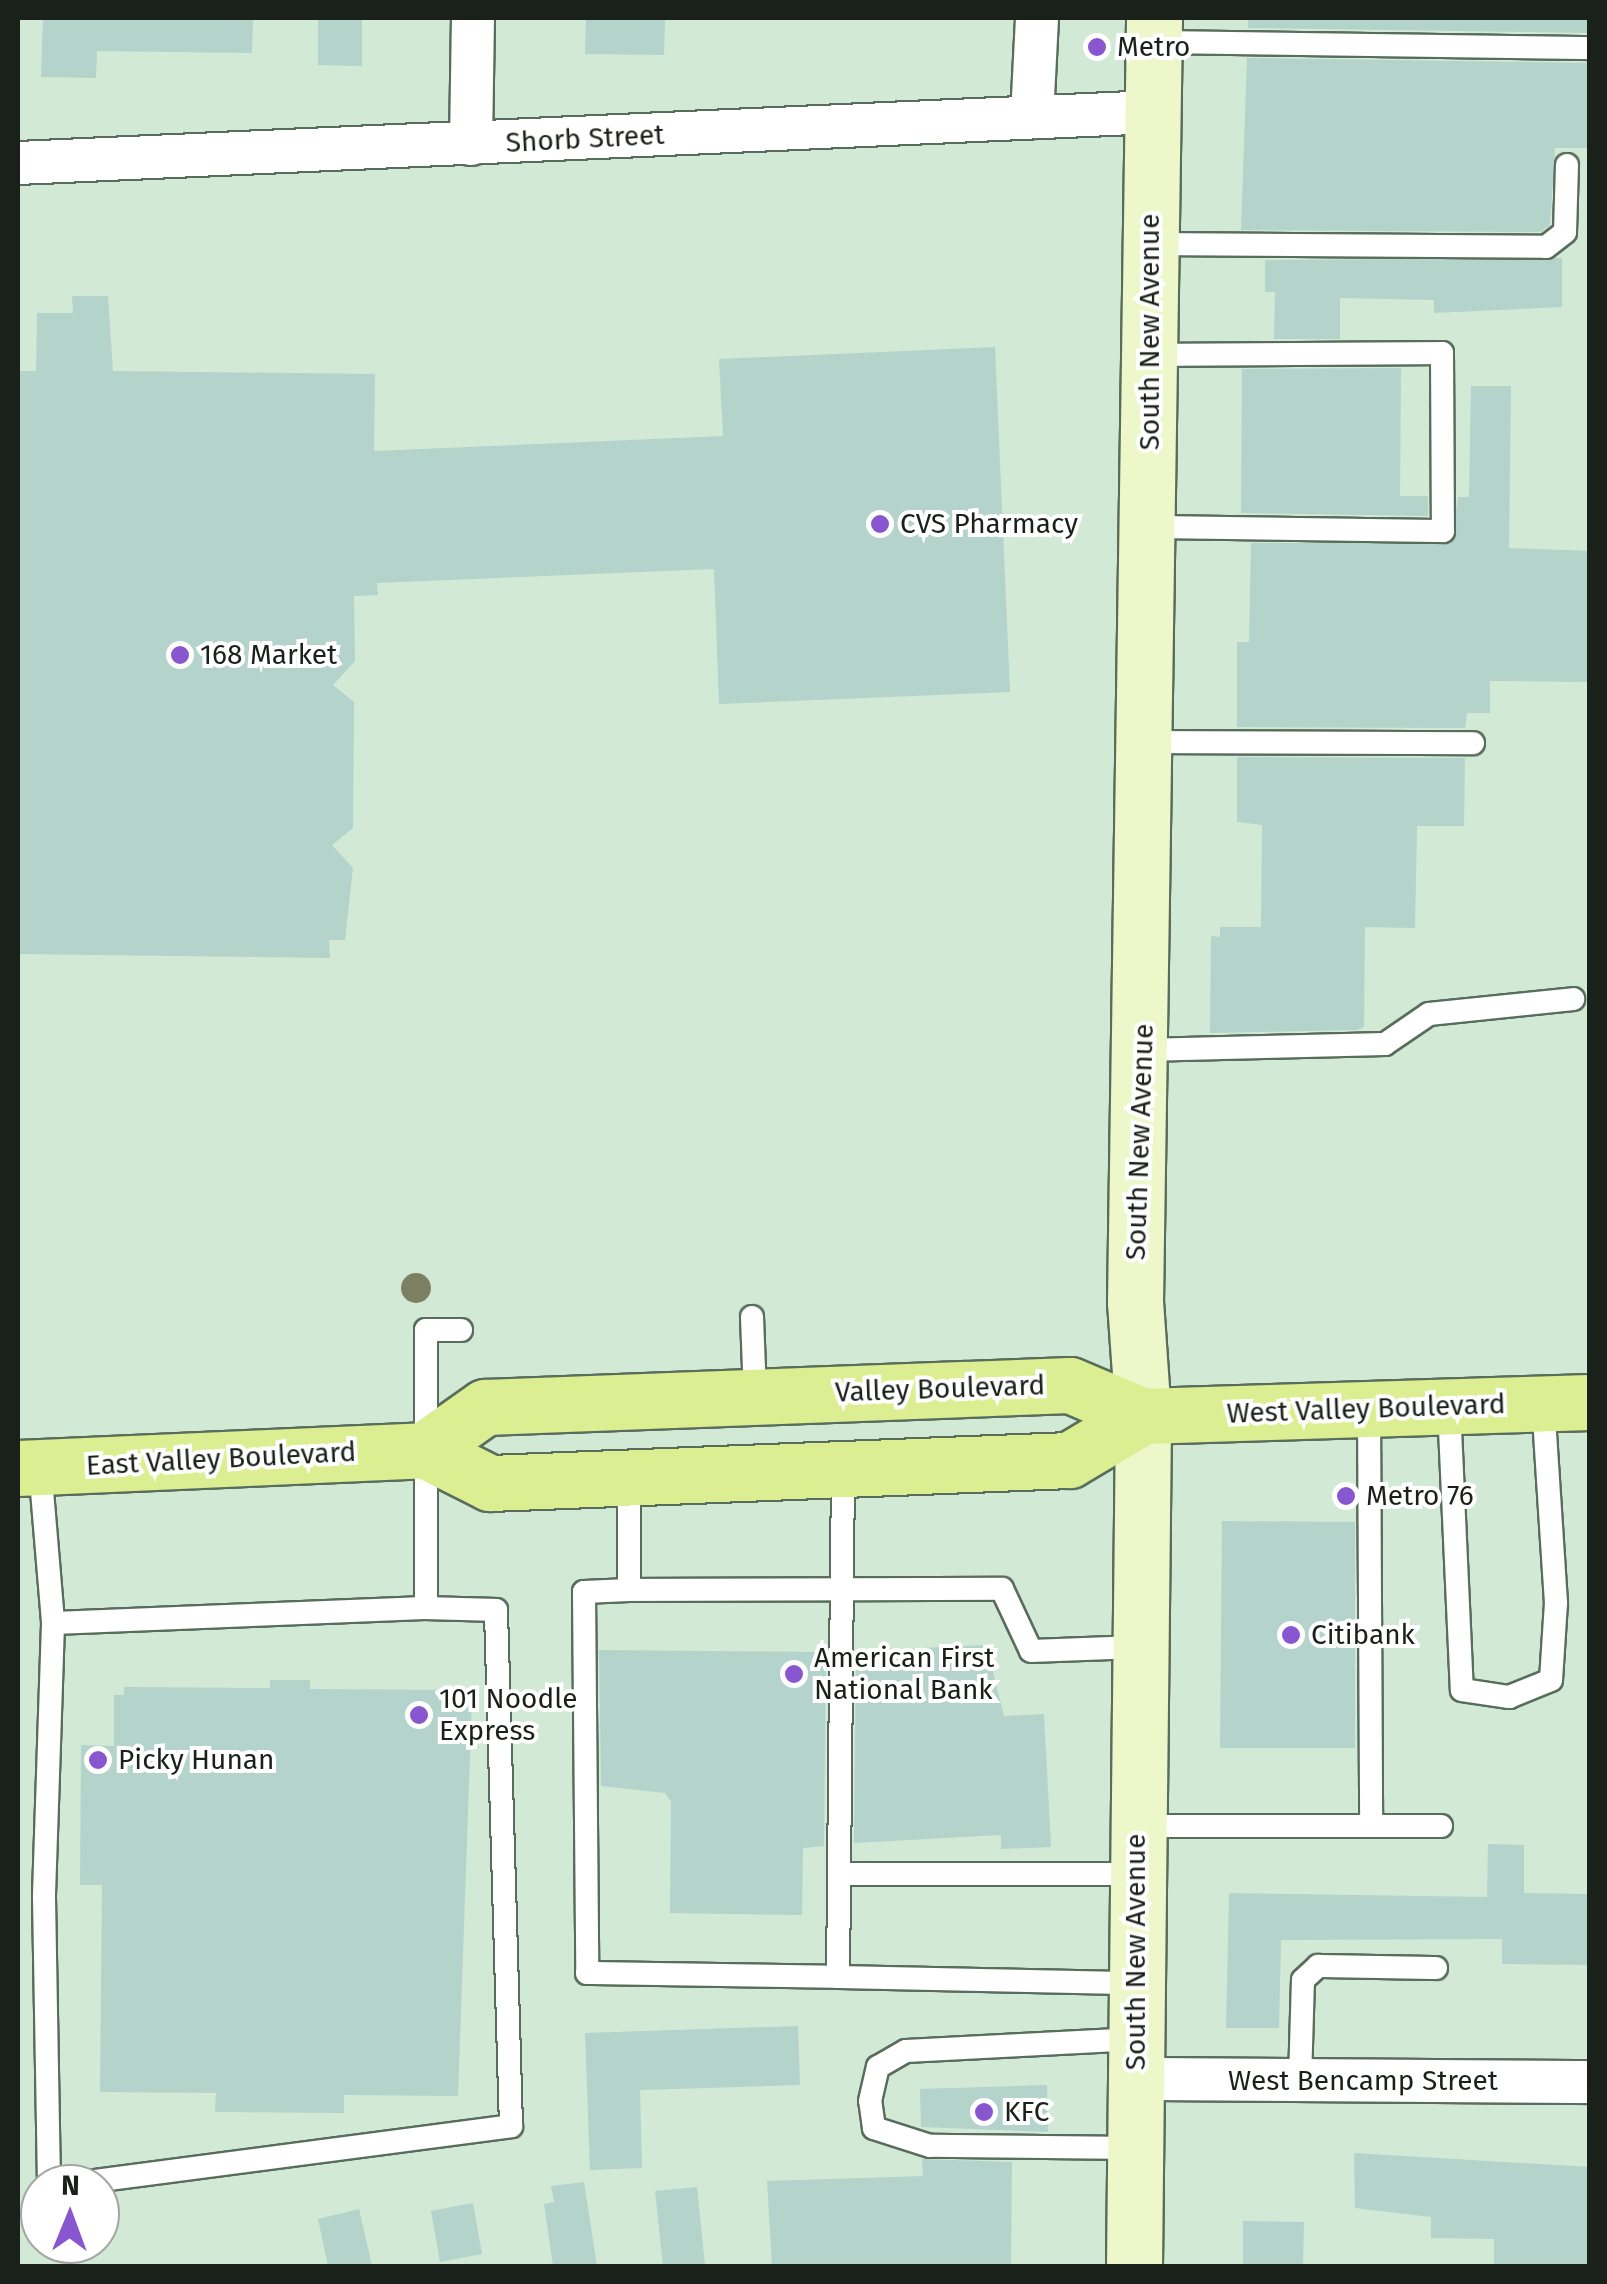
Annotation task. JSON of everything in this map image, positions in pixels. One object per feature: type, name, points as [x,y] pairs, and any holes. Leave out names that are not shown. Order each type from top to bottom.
[{"type":"main road","name":"South New Avenue","points":[[1134,2266],[1138,1646],[1144,1416],[1136,1302],[1151,527],[1149,244],[1154,30]]},
{"type":"main road","name":"Valley Boulevard","points":[[424,1450],[485,1407],[1070,1385],[1144,1416]]},
{"type":"main road","name":"West Valley Boulevard","points":[[1144,1416],[1566,1403]]},
{"type":"main road","points":[[424,1450],[490,1483],[1068,1460],[1144,1416]]},
{"type":"main road","name":"East Valley Boulevard","points":[[29,1468],[424,1450]]},
{"type":"street","points":[[471,144],[473,18]]},
{"type":"street","points":[[1032,116],[1037,18]]},
{"type":"street","name":"Shorb Street","points":[[18,163],[1153,112]]},
{"type":"street","name":"West Bencamp Street","points":[[1136,2059],[1300,2080],[1590,2082]]},
{"type":"lane","points":[[1154,30],[1588,48]]},
{"type":"lane","points":[[1149,244],[1546,247],[1565,232],[1567,165]]},
{"type":"lane","points":[[1150,354],[1442,352],[1443,531],[1151,527]]},
{"type":"lane","points":[[1147,742],[1473,743]]},
{"type":"lane","points":[[1143,1050],[1385,1044],[1429,1014],[1573,998]]},
{"type":"lane","points":[[752,1317],[754,1396]]},
{"type":"lane","points":[[426,1608],[426,1330],[461,1330]]},
{"type":"lane","points":[[1449,1407],[1462,1690],[1510,1697],[1552,1680],[1566,1403]]},
{"type":"lane","points":[[1369,1409],[1376,1544],[1371,1824]]},
{"type":"lane","points":[[29,1468],[54,1623],[44,1894],[49,2164]]},
{"type":"lane","points":[[838,1977],[843,1469]]},
{"type":"lane","points":[[629,1477],[630,1590]]},
{"type":"lane","points":[[1136,1983],[587,1973],[584,1592],[1002,1589],[1030,1651],[1138,1646]]},
{"type":"lane","points":[[54,1623],[426,1608],[496,1610],[512,2126],[120,2178]]},
{"type":"lane","points":[[839,1874],[1136,1850],[1371,1824],[1441,1826]]},
{"type":"lane","points":[[1300,2080],[1303,1980],[1318,1966],[1436,1968]]},
{"type":"lane","points":[[1136,2059],[906,2051],[878,2067],[870,2101],[874,2128],[930,2146],[1136,2148]]},
{"type":"building","points":[[43,18],[253,18],[252,53],[97,51],[96,78],[41,77]]},
{"type":"building","points":[[318,18],[362,18],[362,66],[318,65]]},
{"type":"building","points":[[586,18],[665,18],[664,55],[585,54]]},
{"type":"building","points":[[1248,18],[1590,18],[1590,33],[1248,28]]},
{"type":"building","points":[[1247,58],[1590,63],[1590,148],[1555,148],[1550,225],[1541,232],[1241,230]]},
{"type":"building","points":[[1562,258],[1562,307],[1434,313],[1434,300],[1340,298],[1340,339],[1274,339],[1275,292],[1265,292],[1265,260]]},
{"type":"building","points":[[72,296],[108,296],[113,371],[375,374],[374,451],[723,436],[719,359],[995,347],[1010,692],[719,704],[714,569],[377,583],[378,595],[354,596],[355,661],[333,685],[354,702],[353,828],[332,845],[353,868],[345,940],[329,940],[330,958],[18,954],[18,371],[36,371],[37,313],[73,313]]},
{"type":"building","points":[[1401,368],[1400,496],[1428,496],[1428,516],[1241,513],[1242,369]]},
{"type":"building","points":[[1471,386],[1511,386],[1509,548],[1590,551],[1590,682],[1490,681],[1490,713],[1467,713],[1465,728],[1237,727],[1237,642],[1249,642],[1251,543],[1451,543],[1458,497],[1469,497]]},
{"type":"building","points":[[1237,757],[1465,758],[1464,826],[1417,826],[1415,928],[1365,927],[1364,1027],[1210,1033],[1211,936],[1220,937],[1220,927],[1261,927],[1262,825],[1237,822]]},
{"type":"building","points":[[1222,1521],[1355,1522],[1355,1748],[1220,1748]]},
{"type":"building","points":[[986,1645],[1004,1716],[1044,1714],[1051,1847],[1001,1849],[1001,1835],[854,1843],[856,1651]]},
{"type":"building","points":[[599,1650],[826,1652],[824,1846],[803,1848],[802,1915],[670,1913],[671,1802],[665,1793],[601,1786]]},
{"type":"building","points":[[270,1680],[310,1680],[310,1689],[462,1690],[462,1698],[472,1699],[458,2096],[344,2095],[344,2113],[215,2112],[216,2093],[100,2092],[102,1885],[80,1885],[81,1745],[114,1746],[114,1695],[124,1695],[124,1687],[270,1688]]},
{"type":"building","points":[[1488,1844],[1524,1845],[1524,1893],[1590,1894],[1590,1965],[1502,1964],[1502,1939],[1281,1940],[1279,2028],[1226,2028],[1229,1893],[1487,1897]]},
{"type":"building","points":[[798,2026],[800,2085],[640,2090],[642,2168],[590,2170],[585,2033]]},
{"type":"building","points":[[1047,2085],[1048,2132],[921,2127],[920,2089]]},
{"type":"building","points":[[1354,2153],[1590,2167],[1590,2266],[1494,2266],[1494,2239],[1431,2238],[1431,2217],[1355,2208]]},
{"type":"building","points":[[922,2159],[1012,2162],[1011,2266],[772,2266],[767,2181],[923,2176]]},
{"type":"building","points":[[584,2182],[597,2266],[553,2266],[544,2204],[554,2202],[551,2186]]},
{"type":"building","points":[[697,2187],[705,2266],[663,2266],[655,2191]]},
{"type":"building","points":[[473,2203],[482,2254],[440,2262],[431,2211]]},
{"type":"building","points":[[359,2209],[372,2266],[328,2266],[318,2219]]},
{"type":"building","points":[[1243,2221],[1304,2222],[1303,2266],[1243,2266]]},
{"type":"place","name":"Metro","points":[[1097,47]]},
{"type":"place","name":"CVS Pharmacy","points":[[880,524]]},
{"type":"place","name":"168 Market","points":[[180,655]]},
{"type":"place","name":"Metro 76","points":[[1346,1496]]},
{"type":"place","name":"Citibank","points":[[1291,1635]]},
{"type":"place","name":"American First National Bank","points":[[794,1674]]},
{"type":"place","name":"101 Noodle Express","points":[[419,1715]]},
{"type":"place","name":"Picky Hunan","points":[[98,1760]]},
{"type":"place","name":"KFC","points":[[984,2112]]}]
